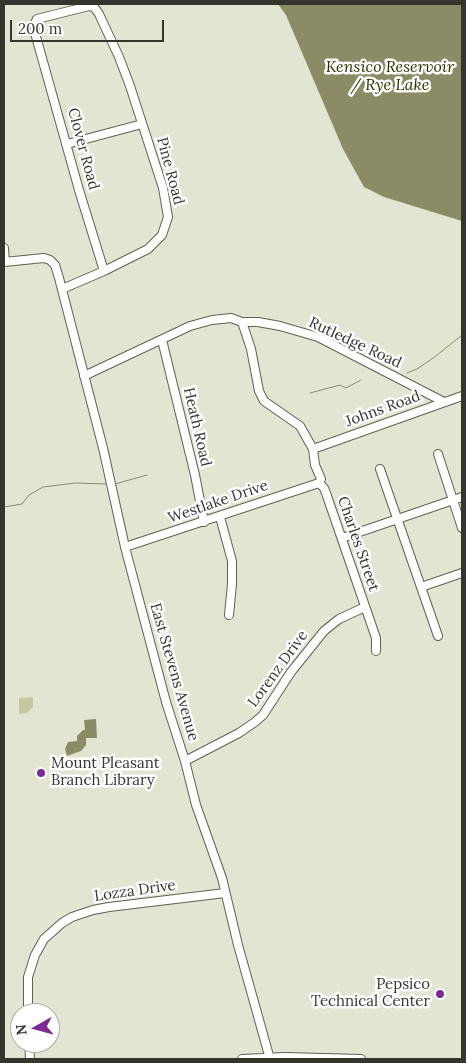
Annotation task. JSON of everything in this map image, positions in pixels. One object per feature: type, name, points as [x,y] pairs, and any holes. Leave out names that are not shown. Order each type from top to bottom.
[{"type":"street","points":[[60,4],[62,12]]},
{"type":"street","name":"Pine Road","points":[[62,12],[88,6],[94,7],[96,10],[119,56],[164,195],[168,217],[165,228],[157,241],[148,249],[62,289]]},
{"type":"street","name":"Clover Road","points":[[62,12],[36,20],[35,33],[104,271]]},
{"type":"street","points":[[67,144],[142,124]]},
{"type":"street","points":[[4,248],[4,262],[44,258],[50,260],[55,265],[62,289]]},
{"type":"street","name":"East Stevens Avenue","points":[[62,289],[125,547],[166,702],[196,805],[216,861],[270,1058]]},
{"type":"street","name":"Rutledge Road","points":[[84,376],[190,326],[230,318],[242,322],[258,322],[280,326],[318,337],[444,402]]},
{"type":"street","name":"Charles Street","points":[[242,322],[251,349],[259,391],[264,401],[300,426],[313,449],[321,479],[319,483],[324,488],[342,538],[376,638],[376,650]]},
{"type":"street","name":"Heath Road","points":[[162,340],[195,475],[204,522]]},
{"type":"street","name":"Johns Road","points":[[313,449],[462,396]]},
{"type":"street","points":[[438,454],[462,528]]},
{"type":"street","points":[[380,469],[438,636]]},
{"type":"street","name":"Westlake Drive","points":[[125,547],[319,483]]},
{"type":"street","points":[[342,538],[462,496]]},
{"type":"street","points":[[220,516],[232,561],[229,615]]},
{"type":"street","points":[[421,587],[462,573]]},
{"type":"street","name":"Lorenz Drive","points":[[185,762],[239,733],[255,722],[263,715],[291,672],[324,631],[339,619],[365,607]]},
{"type":"street","name":"Lozza Drive","points":[[28,1003],[28,976],[35,955],[44,939],[72,917],[109,907],[225,893]]},
{"type":"street","points":[[242,1059],[361,1059]]},
{"type":"shaded area","points":[[33,697],[33,707],[27,713],[19,714],[19,698]]},
{"type":"water","name":"Kensico Reservoir / Rye Lake","points":[[278,4],[462,4],[462,221],[384,197],[364,187],[343,149],[286,15]]},
{"type":"water","points":[[96,719],[97,738],[86,738],[86,745],[81,751],[67,756],[65,749],[68,742],[77,741],[77,736],[85,730],[84,720]]},
{"type":"waterway","points":[[407,373],[417,369],[436,356],[462,335]]},
{"type":"waterway","points":[[310,393],[340,385],[346,388],[361,380]]},
{"type":"waterway","points":[[115,484],[147,475]]},
{"type":"waterway","points":[[4,507],[22,504],[29,495],[43,487],[75,483],[106,484]]},
{"type":"place","name":"Mount Pleasant Branch Library","points":[[41,773]]},
{"type":"place","name":"Pepsico Technical Center","points":[[440,994]]}]
